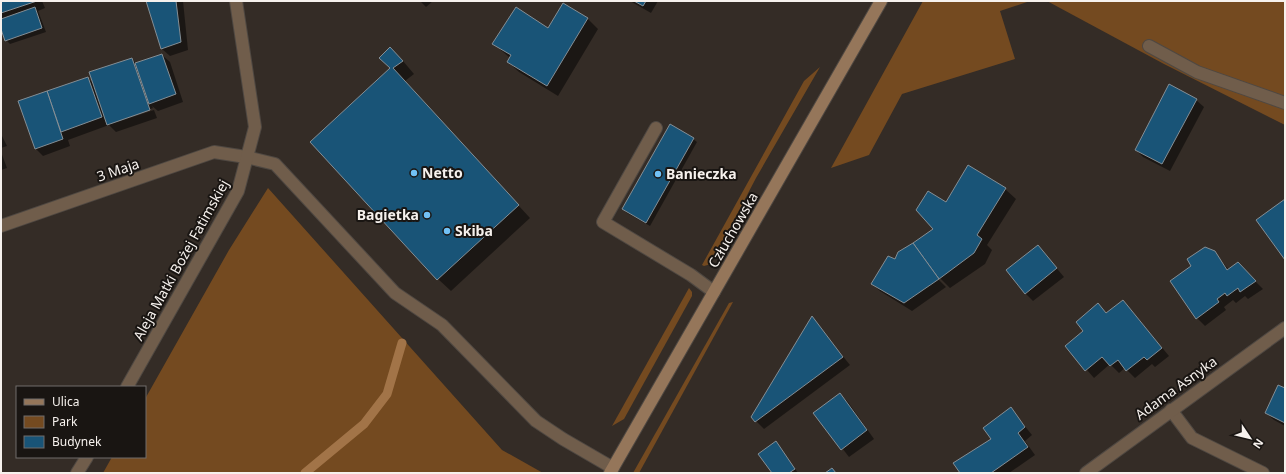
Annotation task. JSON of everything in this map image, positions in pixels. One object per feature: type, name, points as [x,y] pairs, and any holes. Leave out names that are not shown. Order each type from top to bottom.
[{"type":"main road","name":"Człuchowska","points":[[611,470],[881,1]]},
{"type":"street","name":"Aleja Matki Bożej Fatimskiej","points":[[128,386],[238,191],[255,127],[236,1]]},
{"type":"street","points":[[1149,46],[1197,72],[1285,103]]},
{"type":"street","points":[[656,128],[603,222],[691,275],[714,292]]},
{"type":"street","name":"3 Maja","points":[[1,226],[214,152],[246,157],[275,164],[395,293],[442,325],[536,421],[611,470]]},
{"type":"street","name":"Adama Asnyka","points":[[1086,473],[1285,328]]},
{"type":"street","points":[[1171,410],[1192,438],[1263,473]]},
{"type":"street","points":[[77,473],[86,458]]},
{"type":"green space","points":[[923,1],[1030,1],[1000,11],[1015,59],[902,94],[869,155],[831,168]]},
{"type":"green space","points":[[1047,1],[1285,1],[1285,125],[1164,64]]},
{"type":"green space","points":[[820,67],[756,178],[711,264],[704,266],[702,265],[804,81]]},
{"type":"green space","points":[[268,188],[502,450],[543,473],[103,473],[111,458],[146,458],[146,397],[229,250]]},
{"type":"green space","points":[[689,288],[692,292],[692,296],[624,419],[612,426]]},
{"type":"green space","points":[[733,302],[639,473],[633,473],[729,303]]},
{"type":"building","points":[[1,1],[37,1],[1,13]]},
{"type":"building","points":[[146,1],[176,1],[181,42],[161,49]]},
{"type":"building","points":[[634,1],[646,1],[643,6]]},
{"type":"building","points":[[563,3],[588,18],[547,86],[507,62],[511,55],[492,44],[516,7],[548,28]]},
{"type":"building","points":[[35,7],[42,28],[5,41],[1,29],[1,19]]},
{"type":"building","name":"Netto","points":[[390,47],[403,61],[393,68],[519,205],[437,280],[310,142],[390,68],[379,58]]},
{"type":"building","points":[[162,54],[176,94],[149,104],[135,63]]},
{"type":"building","points":[[132,58],[150,110],[107,125],[89,72]]},
{"type":"building","points":[[88,77],[102,117],[61,132],[47,91]]},
{"type":"building","points":[[1169,84],[1197,99],[1162,164],[1135,150]]},
{"type":"building","points":[[47,91],[63,139],[35,149],[18,101]]},
{"type":"building","name":"Banieczka","points":[[670,124],[694,138],[646,223],[622,209]]},
{"type":"building","points":[[968,165],[1006,188],[977,235],[982,239],[974,253],[939,279],[913,243],[933,229],[916,210],[928,191],[946,202]]},
{"type":"building","points":[[1285,199],[1285,260],[1256,220]]},
{"type":"building","points":[[913,243],[939,279],[904,303],[871,284],[888,256],[895,259],[898,252]]},
{"type":"building","points":[[1038,245],[1057,268],[1025,294],[1006,270]]},
{"type":"building","points":[[1205,247],[1215,251],[1227,270],[1238,262],[1256,281],[1240,292],[1238,288],[1227,296],[1225,293],[1217,299],[1219,302],[1196,319],[1170,281],[1191,266],[1187,259]]},
{"type":"building","points":[[1123,300],[1162,348],[1147,360],[1144,357],[1126,371],[1118,360],[1110,366],[1102,357],[1085,371],[1065,346],[1083,331],[1076,322],[1098,303],[1106,313]]},
{"type":"building","points":[[812,316],[843,357],[755,422],[751,417]]},
{"type":"building","points":[[1278,385],[1285,388],[1285,423],[1265,413]]},
{"type":"building","points":[[840,393],[867,430],[841,450],[813,413]]},
{"type":"building","points":[[1011,407],[1025,427],[1018,433],[1028,447],[991,473],[960,473],[953,463],[991,439],[983,428]]},
{"type":"building","points":[[776,441],[795,469],[789,473],[772,473],[758,454]]},
{"type":"building","points":[[832,468],[836,473],[825,473]]},
{"type":"waterway","points":[[305,473],[364,424],[387,394],[402,343]]},
{"type":"place","name":"Netto","points":[[414,173]]},
{"type":"place","name":"Banieczka","points":[[658,174]]},
{"type":"place","name":"Bagietka","points":[[427,215]]},
{"type":"place","name":"Skiba","points":[[447,231]]}]
